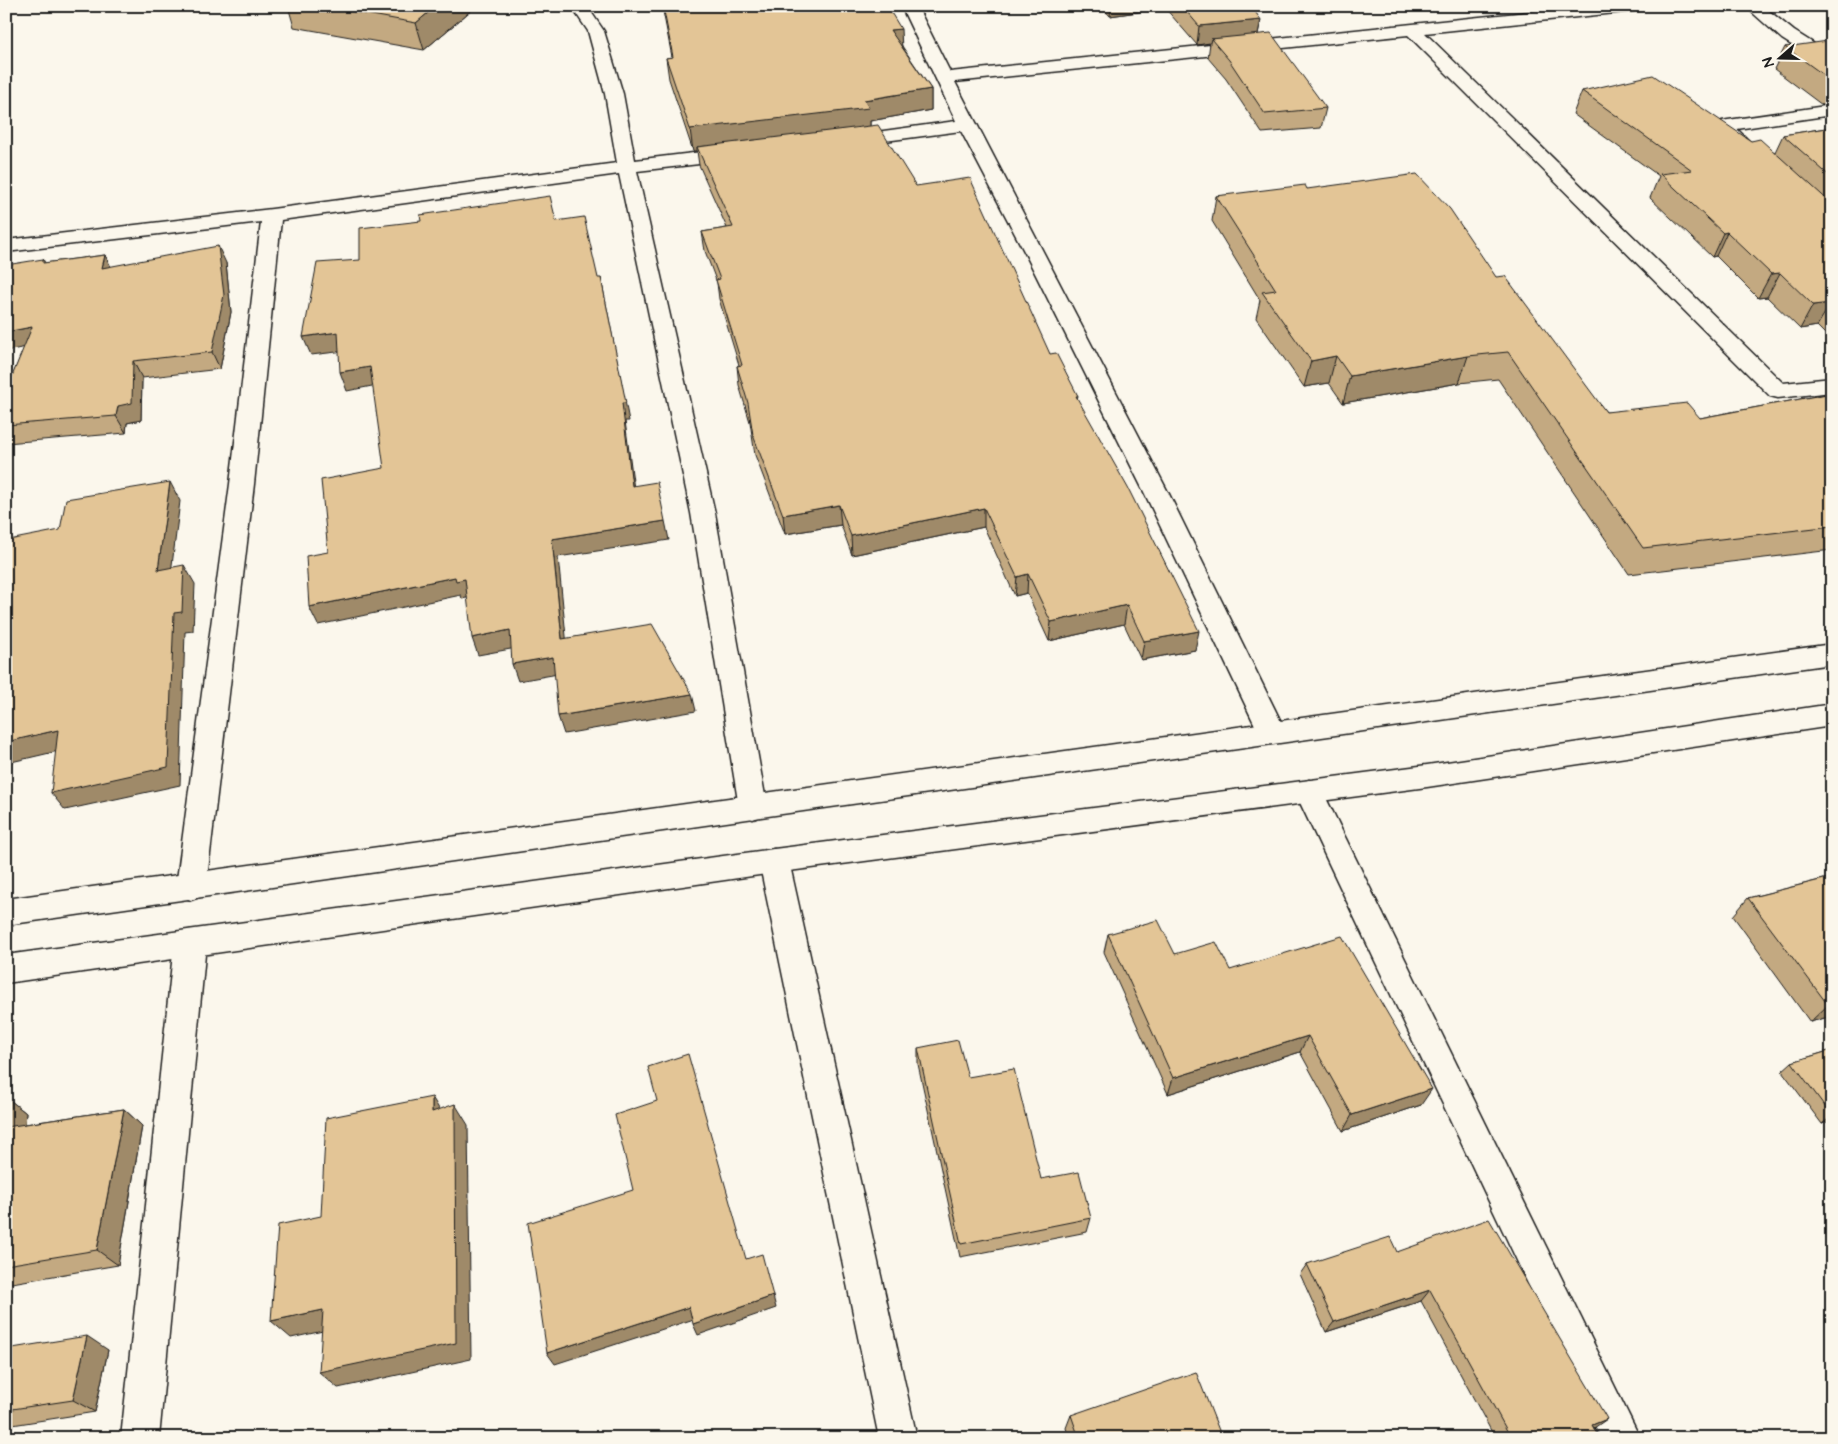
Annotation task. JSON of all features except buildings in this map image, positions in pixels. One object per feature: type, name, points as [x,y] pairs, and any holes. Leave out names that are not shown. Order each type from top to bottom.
[{"type":"street","points":[[579,6],[596,31],[614,94],[627,167],[703,513],[753,807]]},
{"type":"street","points":[[909,6],[967,125],[1036,255],[1156,494],[1272,732]]},
{"type":"street","points":[[944,78],[1412,28],[1563,9],[1634,6]]},
{"type":"street","points":[[1753,6],[1788,35],[1832,63]]},
{"type":"street","points":[[1412,28],[1778,391],[1832,385]]},
{"type":"street","points":[[1763,163],[1728,131],[1728,125],[1832,110]]},
{"type":"street","points":[[830,143],[967,125]]},
{"type":"street","points":[[6,246],[272,215],[752,152]]},
{"type":"street","points":[[192,887],[241,493],[272,215]]},
{"type":"street","points":[[6,912],[1832,654]]},
{"type":"street","points":[[6,969],[774,861],[1309,792],[1832,715]]},
{"type":"street","points":[[1309,792],[1621,1438]]},
{"type":"street","points":[[774,861],[898,1438]]},
{"type":"street","points":[[140,1438],[190,944]]}]
